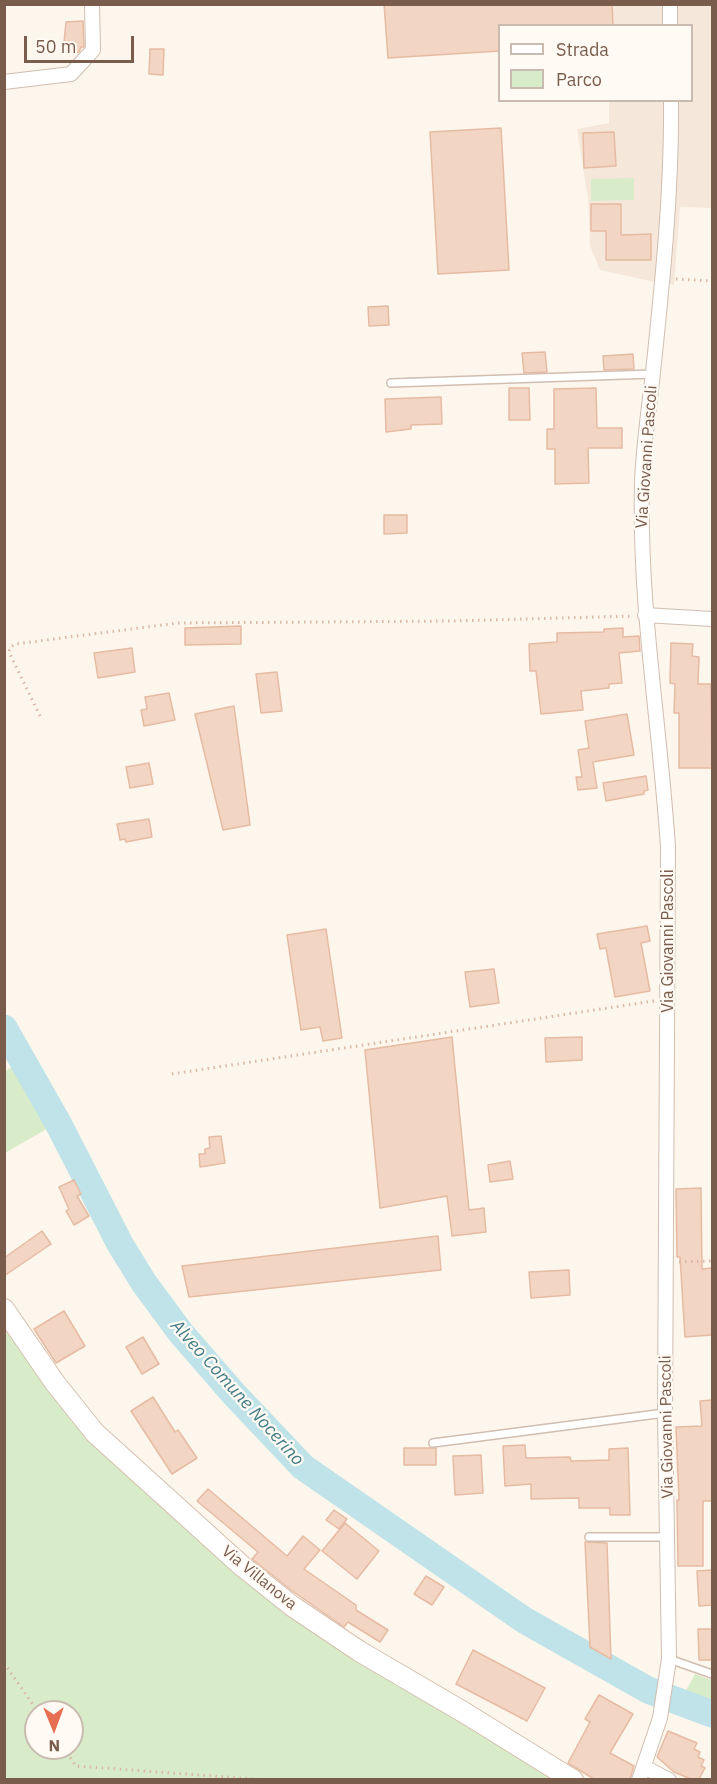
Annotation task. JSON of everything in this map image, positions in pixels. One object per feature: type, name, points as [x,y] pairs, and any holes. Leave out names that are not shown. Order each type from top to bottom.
[{"type":"main road","name":"Via Villanova","points":[[4,1309],[55,1383],[95,1433],[242,1566],[292,1606],[359,1652],[573,1779]]},
{"type":"street","points":[[4,82],[71,74],[93,50],[92,4]]},
{"type":"street","points":[[670,4],[670,24]]},
{"type":"street","name":"Via Giovanni Pascoli","points":[[641,1773],[660,1718],[669,1659],[669,1537],[665,1413],[668,847],[641,562],[642,482],[662,278],[671,102]]},
{"type":"street","points":[[645,615],[712,619]]},
{"type":"street","points":[[641,1773],[669,1779]]},
{"type":"lane","points":[[391,383],[653,374]]},
{"type":"lane","points":[[433,1443],[665,1413]]},
{"type":"lane","points":[[589,1537],[669,1537]]},
{"type":"lane","points":[[669,1659],[712,1674]]},
{"type":"path","points":[[662,278],[712,281]]},
{"type":"path","points":[[40,716],[9,652],[15,644],[178,623],[465,621],[645,615]]},
{"type":"path","points":[[172,1074],[667,999]]},
{"type":"path","points":[[665,1262],[712,1261]]},
{"type":"path","points":[[4,1663],[30,1700]]},
{"type":"path","points":[[72,1760],[76,1766],[268,1779]]},
{"type":"shaded area","points":[[572,5],[712,5],[712,208],[680,207],[674,285],[600,270],[590,246],[588,199],[577,129],[609,123],[609,102],[693,102],[693,24],[574,24]]},
{"type":"green space","points":[[634,178],[634,200],[591,201],[591,179]]},
{"type":"green space","points":[[17,1064],[50,1127],[5,1153],[5,1071]]},
{"type":"green space","points":[[4,1323],[167,1511],[553,1779],[5,1779]]},
{"type":"green space","points":[[695,1674],[712,1680],[712,1704],[684,1694]]},
{"type":"building","points":[[384,4],[612,4],[613,24],[498,24],[498,51],[388,58]]},
{"type":"building","points":[[83,21],[84,47],[81,47],[79,52],[63,52],[66,22]]},
{"type":"building","points":[[150,49],[164,49],[163,75],[149,74]]},
{"type":"building","points":[[501,128],[509,270],[438,274],[430,132]]},
{"type":"building","points":[[614,132],[616,166],[584,168],[583,133]]},
{"type":"building","points":[[591,204],[621,204],[621,235],[651,234],[651,260],[606,260],[606,231],[591,231]]},
{"type":"building","points":[[388,306],[389,325],[369,326],[368,307]]},
{"type":"building","points":[[545,352],[547,372],[524,373],[522,353]]},
{"type":"building","points":[[633,354],[634,369],[604,370],[603,356]]},
{"type":"building","points":[[509,388],[529,388],[530,420],[509,420]]},
{"type":"building","points":[[596,388],[597,428],[622,428],[622,448],[588,448],[589,483],[555,484],[555,449],[547,449],[547,429],[554,429],[554,389]]},
{"type":"building","points":[[441,397],[442,424],[411,425],[411,429],[386,432],[385,399]]},
{"type":"building","points":[[384,515],[407,515],[407,533],[384,534]]},
{"type":"building","points":[[241,626],[241,644],[185,645],[185,628]]},
{"type":"building","points":[[623,628],[623,637],[639,636],[640,651],[619,653],[622,683],[609,684],[609,688],[581,691],[583,710],[541,714],[536,671],[530,671],[529,644],[557,642],[557,633],[604,632],[604,629]]},
{"type":"building","points":[[671,643],[693,644],[692,656],[699,657],[698,684],[711,684],[712,768],[679,768],[679,713],[674,713],[675,684],[670,683]]},
{"type":"building","points":[[132,648],[135,672],[98,678],[94,653]]},
{"type":"building","points":[[277,672],[282,711],[261,713],[256,674]]},
{"type":"building","points":[[169,693],[175,720],[144,726],[141,710],[147,709],[145,697]]},
{"type":"building","points":[[234,706],[250,825],[223,830],[195,714]]},
{"type":"building","points":[[627,714],[634,755],[593,762],[597,788],[578,790],[576,777],[582,777],[578,750],[589,748],[585,721]]},
{"type":"building","points":[[149,763],[153,784],[130,788],[126,767]]},
{"type":"building","points":[[646,776],[648,790],[644,791],[644,794],[606,801],[603,783]]},
{"type":"building","points":[[149,819],[152,837],[126,842],[125,839],[120,840],[117,824]]},
{"type":"building","points":[[647,926],[650,941],[641,943],[650,991],[615,997],[606,948],[600,949],[597,934]]},
{"type":"building","points":[[326,929],[342,1038],[323,1041],[320,1027],[301,1030],[287,935]]},
{"type":"building","points":[[494,969],[499,1003],[470,1007],[465,972]]},
{"type":"building","points":[[452,1037],[469,1210],[484,1208],[486,1232],[452,1236],[447,1196],[380,1208],[365,1050]]},
{"type":"building","points":[[582,1037],[582,1060],[546,1062],[545,1038]]},
{"type":"building","points":[[221,1136],[225,1163],[200,1167],[199,1154],[205,1154],[205,1149],[210,1148],[209,1137]]},
{"type":"building","points":[[510,1161],[513,1179],[490,1182],[488,1165]]},
{"type":"building","points":[[74,1180],[81,1194],[77,1196],[89,1216],[74,1225],[66,1211],[69,1209],[59,1187]]},
{"type":"building","points":[[701,1188],[702,1269],[712,1268],[712,1335],[685,1337],[680,1257],[677,1257],[676,1189]]},
{"type":"building","points":[[42,1231],[51,1244],[4,1276],[4,1258]]},
{"type":"building","points":[[438,1236],[441,1270],[189,1297],[182,1266]]},
{"type":"building","points":[[569,1270],[570,1295],[531,1298],[529,1272]]},
{"type":"building","points":[[64,1311],[85,1346],[56,1363],[34,1329]]},
{"type":"building","points":[[143,1337],[159,1364],[142,1374],[126,1347]]},
{"type":"building","points":[[153,1397],[175,1432],[178,1430],[197,1458],[172,1474],[131,1411]]},
{"type":"building","points":[[712,1400],[712,1501],[703,1501],[703,1566],[678,1566],[677,1500],[679,1500],[676,1427],[702,1426],[700,1401]]},
{"type":"building","points":[[525,1445],[526,1458],[570,1457],[571,1461],[609,1460],[609,1449],[628,1448],[630,1515],[610,1515],[610,1508],[579,1508],[579,1498],[531,1499],[531,1484],[505,1486],[503,1446]]},
{"type":"building","points":[[404,1448],[436,1448],[436,1465],[404,1465]]},
{"type":"building","points":[[481,1455],[483,1493],[455,1495],[453,1456]]},
{"type":"building","points":[[208,1489],[287,1556],[303,1536],[320,1550],[304,1569],[356,1605],[356,1610],[388,1630],[380,1642],[348,1622],[344,1627],[252,1559],[258,1552],[197,1501]]},
{"type":"building","points":[[334,1510],[347,1519],[339,1529],[326,1520]]},
{"type":"building","points":[[345,1523],[379,1551],[357,1579],[322,1551]]},
{"type":"building","points":[[585,1542],[607,1543],[611,1659],[590,1647]]},
{"type":"building","points":[[712,1570],[712,1605],[699,1606],[697,1571]]},
{"type":"building","points":[[426,1576],[444,1587],[432,1605],[414,1594]]},
{"type":"building","points":[[698,1629],[712,1629],[712,1660],[699,1660]]},
{"type":"building","points":[[473,1650],[545,1688],[527,1721],[456,1684]]},
{"type":"building","points":[[599,1695],[633,1714],[610,1753],[634,1766],[630,1779],[594,1779],[568,1763],[590,1722],[585,1719]]},
{"type":"building","points":[[668,1731],[697,1743],[694,1749],[700,1752],[698,1757],[704,1760],[701,1766],[705,1768],[699,1779],[691,1779],[674,1772],[657,1757]]},
{"type":"waterway","name":"Alveo Comune Nocerino","points":[[4,1028],[58,1123],[120,1244],[144,1283],[181,1333],[233,1393],[303,1467],[524,1620],[648,1690],[712,1714]]}]
